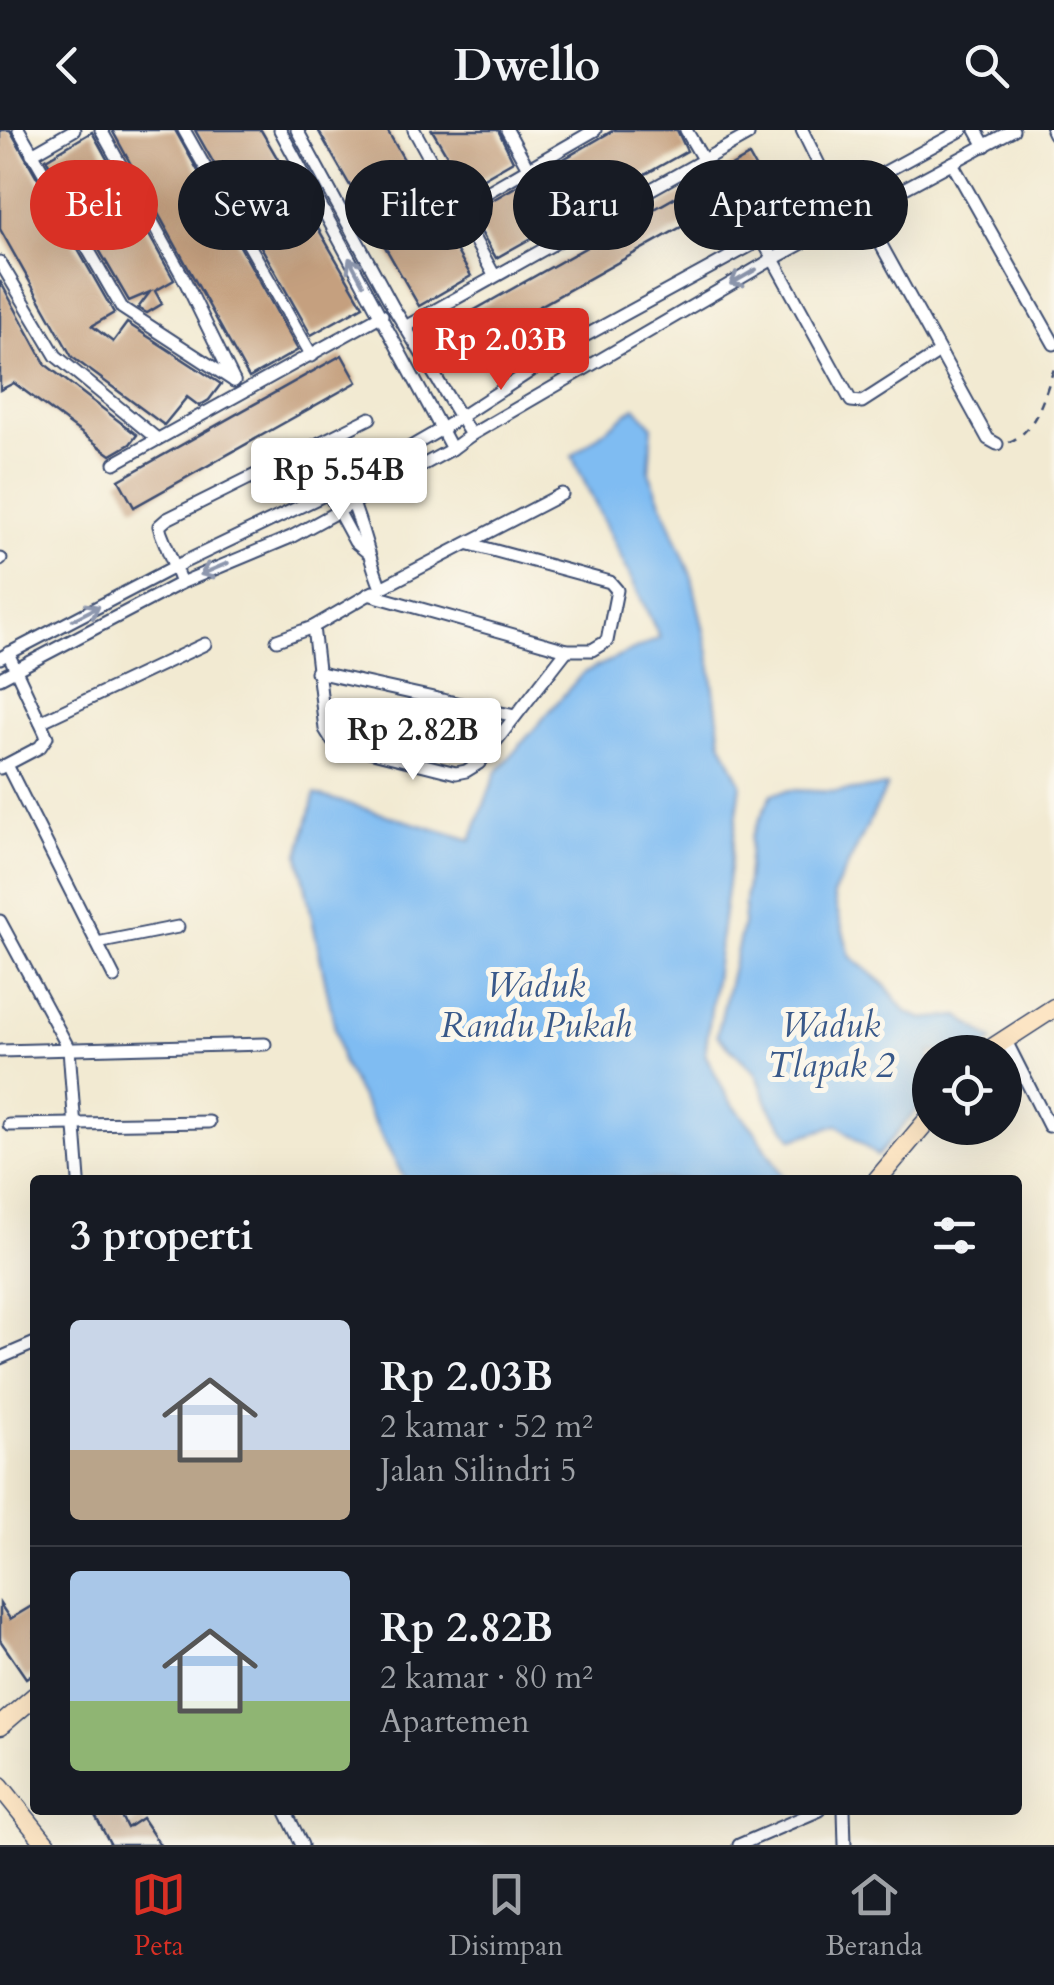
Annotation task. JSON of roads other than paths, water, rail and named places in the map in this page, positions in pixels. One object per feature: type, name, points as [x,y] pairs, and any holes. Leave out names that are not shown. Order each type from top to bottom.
[{"type":"main road","points":[[1012,1035],[1054,1008]]},
{"type":"main road","points":[[881,1175],[912,1138]]},
{"type":"main road","points":[[0,1726],[30,1700]]},
{"type":"main road","points":[[0,1786],[47,1845]]},
{"type":"street","points":[[19,130],[122,308],[234,381]]},
{"type":"street","points":[[32,154],[74,130]]},
{"type":"street","points":[[101,130],[242,393]]},
{"type":"street","points":[[184,130],[312,356]]},
{"type":"street","points":[[280,130],[452,449]]},
{"type":"street","points":[[298,130],[393,308],[471,434]]},
{"type":"street","points":[[414,130],[431,160]]},
{"type":"street","points":[[686,130],[703,160]]},
{"type":"street","points":[[802,130],[817,160]]},
{"type":"street","points":[[907,160],[962,130]]},
{"type":"street","points":[[976,130],[985,146]]},
{"type":"street","points":[[908,188],[1013,130]]},
{"type":"street","points":[[509,131],[524,160]]},
{"type":"street","points":[[542,160],[592,131]]},
{"type":"street","points":[[706,160],[748,135]]},
{"type":"street","points":[[952,163],[1054,344]]},
{"type":"street","points":[[405,326],[674,177]]},
{"type":"street","points":[[480,250],[494,275]]},
{"type":"street","points":[[114,976],[4,767],[46,743],[47,737],[16,670],[4,656],[174,567],[346,486],[584,337],[742,250]]},
{"type":"street","points":[[768,250],[852,400],[862,402],[938,353]]},
{"type":"street","points":[[0,678],[181,583],[291,537],[354,504],[790,250]]},
{"type":"street","points":[[884,250],[988,439],[997,444]]},
{"type":"street","points":[[0,262],[56,356],[156,438]]},
{"type":"street","points":[[115,463],[393,308]]},
{"type":"street","points":[[181,583],[159,526],[166,519],[370,418]]},
{"type":"street","points":[[346,486],[367,537],[366,552]]},
{"type":"street","points":[[328,494],[355,542],[366,552],[381,588]]},
{"type":"street","points":[[276,640],[313,626],[562,494]]},
{"type":"street","points":[[368,594],[567,650],[592,650],[607,641],[617,590],[610,582],[470,544]]},
{"type":"street","points":[[313,626],[325,729],[334,742],[456,773],[478,764],[567,650]]},
{"type":"street","points":[[40,722],[204,644]]},
{"type":"street","points":[[316,672],[515,716]]},
{"type":"street","points":[[97,943],[178,926]]},
{"type":"street","points":[[2,928],[69,1049],[79,1175]]},
{"type":"street","points":[[0,1051],[265,1044]]},
{"type":"street","points":[[1022,1072],[1048,1126]]},
{"type":"street","points":[[9,1125],[209,1122]]},
{"type":"street","points":[[0,1358],[30,1345]]},
{"type":"street","points":[[287,1815],[302,1845]]},
{"type":"street","points":[[739,1845],[808,1815]]},
{"type":"street","points":[[844,1815],[845,1845]]},
{"type":"water","name":"Waduk Randu Pukah","points":[[635,407],[652,426],[649,472],[692,578],[709,654],[721,741],[741,784],[705,1054],[729,1100],[755,1131],[782,1175],[402,1175],[342,1062],[299,855],[315,794],[471,840],[496,773],[583,673],[660,638],[572,456]]},
{"type":"water","name":"Waduk Tlapak 2","points":[[887,786],[833,895],[850,956],[884,984],[907,1013],[923,1019],[959,1016],[985,1035],[912,1035],[912,1115],[877,1156],[837,1125],[793,1139],[771,1110],[756,1073],[717,1035],[743,924],[751,837],[772,794],[791,790],[837,792]]}]
